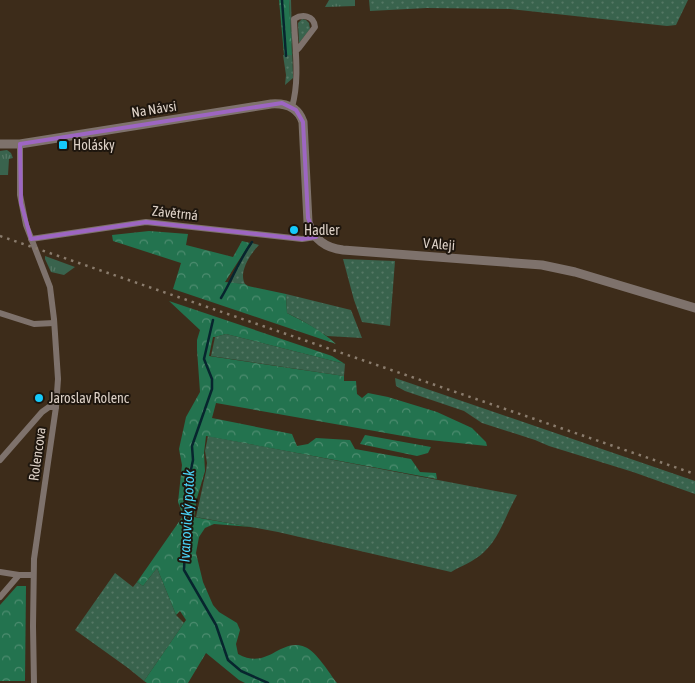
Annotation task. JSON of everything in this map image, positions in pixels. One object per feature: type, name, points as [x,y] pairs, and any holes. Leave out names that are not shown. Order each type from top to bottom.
[{"type":"street","points":[[296,51],[315,27],[313,20],[307,16],[299,16],[294,19],[296,90],[292,107],[299,113],[303,122],[308,218],[309,226],[316,237]]},
{"type":"street","name":"Na Návsi","points":[[0,144],[20,144],[271,104],[282,103],[292,107]]},
{"type":"street","name":"Rolencova","points":[[20,144],[20,203],[26,225],[50,287],[58,379],[56,407],[33,575],[34,683]]},
{"type":"street","name":"Závětrná","points":[[31,239],[146,222],[302,239],[316,237]]},
{"type":"street","name":"V Aleji","points":[[316,237],[323,243],[336,249],[557,268],[695,308]]},
{"type":"street","points":[[0,313],[34,324],[54,323]]},
{"type":"street","points":[[0,460],[42,412],[49,407],[56,407]]},
{"type":"street","points":[[0,572],[33,575]]},
{"type":"street","points":[[0,597],[19,575]]},
{"type":"highlighted area","points":[[282,103],[296,110],[303,122],[308,218],[316,237],[302,239],[146,222],[31,239],[21,203],[20,144]]},
{"type":"green space","points":[[279,0],[289,0],[292,55],[284,55]]},
{"type":"green space","points":[[289,0],[291,0],[293,78],[285,85],[286,75],[283,55],[292,54]]},
{"type":"green space","points":[[329,0],[355,0],[355,6],[325,7]]},
{"type":"green space","points":[[369,0],[688,0],[676,25],[667,26],[510,9],[427,8],[370,11]]},
{"type":"green space","points":[[302,19],[309,23],[310,29],[299,43],[298,23]]},
{"type":"green space","points":[[7,150],[13,158],[9,159],[8,175],[0,175],[0,151]]},
{"type":"green space","points":[[149,231],[188,234],[186,245],[233,257],[242,241],[250,243],[225,282],[245,284],[286,294],[287,313],[307,323],[336,344],[173,289],[181,263],[113,241],[112,235]]},
{"type":"green space","points":[[252,243],[259,245],[244,268],[243,279],[245,284],[231,283],[240,263]]},
{"type":"green space","points":[[45,256],[75,267],[64,275],[51,272]]},
{"type":"green space","points":[[343,259],[395,261],[390,326],[362,322]]},
{"type":"green space","points":[[286,294],[351,310],[362,338],[327,336],[287,313]]},
{"type":"green space","points":[[169,301],[332,356],[345,364],[226,334],[213,337],[209,356],[344,376],[344,381],[356,381],[357,394],[362,398],[368,393],[437,412],[472,428],[486,442],[487,446],[420,439],[216,403],[212,418],[292,434],[297,446],[308,444],[316,438],[350,440],[355,449],[411,459],[420,472],[436,473],[437,479],[206,436],[204,453],[205,471],[197,498],[194,517],[251,527],[214,524],[205,528],[199,537],[196,553],[203,582],[213,605],[219,612],[237,623],[240,630],[236,644],[238,654],[258,659],[288,646],[305,647],[318,658],[337,683],[245,683],[206,653],[188,683],[147,683],[144,681],[186,620],[180,611],[176,615],[157,568],[143,586],[137,582],[183,516],[178,502],[182,465],[179,449],[186,417],[200,392],[197,340],[200,330]]},
{"type":"green space","points":[[226,334],[345,364],[344,376],[211,356],[215,337]]},
{"type":"green space","points":[[395,378],[695,481],[695,494],[482,423],[464,411],[405,391],[396,386]]},
{"type":"green space","points":[[365,435],[431,447],[428,453],[417,456],[360,444]]},
{"type":"green space","points":[[208,436],[517,495],[490,546],[476,558],[451,572],[278,532],[196,517],[206,471],[205,451]]},
{"type":"green space","points":[[157,568],[176,615],[184,623],[144,681],[75,630],[115,573],[133,587],[137,582],[143,586]]},
{"type":"green space","points":[[17,586],[26,586],[25,681],[0,681],[0,605]]},
{"type":"waterway","name":"Ivanovický potok","points":[[282,0],[286,56]]},
{"type":"waterway","name":"Ivanovický potok","points":[[221,298],[252,242]]},
{"type":"waterway","name":"Ivanovický potok","points":[[213,320],[204,359],[212,379],[212,389],[192,446],[193,460],[185,498],[184,570],[216,625],[228,660],[241,671],[268,683]]},
{"type":"railway","points":[[0,236],[695,474]]},
{"type":"place","name":"Holásky","points":[[63,145]]},
{"type":"place","name":"Hadler","points":[[294,230]]},
{"type":"place","name":"Jaroslav Rolenc","points":[[39,398]]}]
